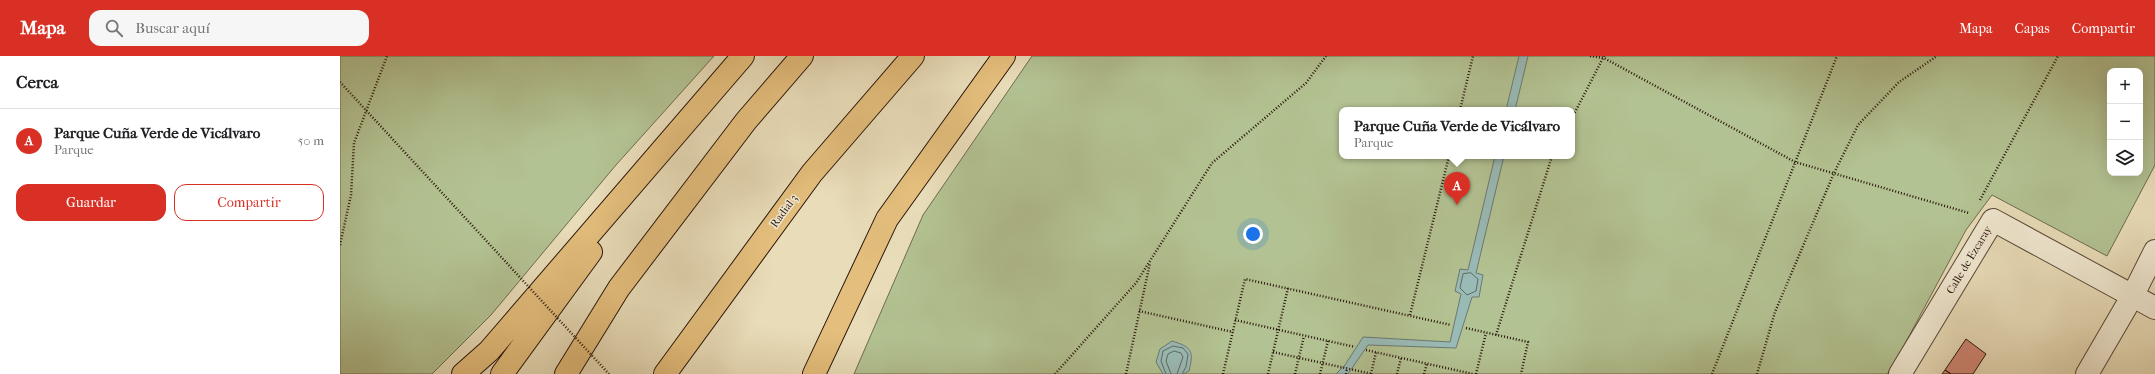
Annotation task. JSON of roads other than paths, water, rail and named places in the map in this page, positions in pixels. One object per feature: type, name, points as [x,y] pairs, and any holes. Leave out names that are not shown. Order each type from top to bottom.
[{"type":"highway","points":[[463,374],[489,352],[743,56]]},
{"type":"highway","points":[[566,374],[618,288],[746,121],[802,56]]},
{"type":"highway","name":"Radial 3","points":[[665,374],[812,173],[913,56]]},
{"type":"highway","points":[[814,374],[887,219],[1004,56]]},
{"type":"highway","points":[[502,374],[712,91]]},
{"type":"street","name":"Calle de Ezcaray","points":[[1900,374],[1993,220],[2155,308]]},
{"type":"street","points":[[2087,374],[2133,295],[2155,250]]},
{"type":"water","points":[[1519,56],[1528,56],[1516,107],[1507,107]]},
{"type":"water","points":[[1494,159],[1503,159],[1476,273],[1483,275],[1479,297],[1472,297],[1456,348],[1368,345],[1348,374],[1336,374],[1345,365],[1363,337],[1450,342],[1461,294],[1455,291],[1460,269],[1468,270]]},
{"type":"water","points":[[1172,341],[1184,345],[1191,354],[1189,371],[1183,374],[1163,374],[1156,362],[1160,349]]},
{"type":"place","name":"Parque Cuña Verde de Vicálvaro","points":[[1457,205]]}]
